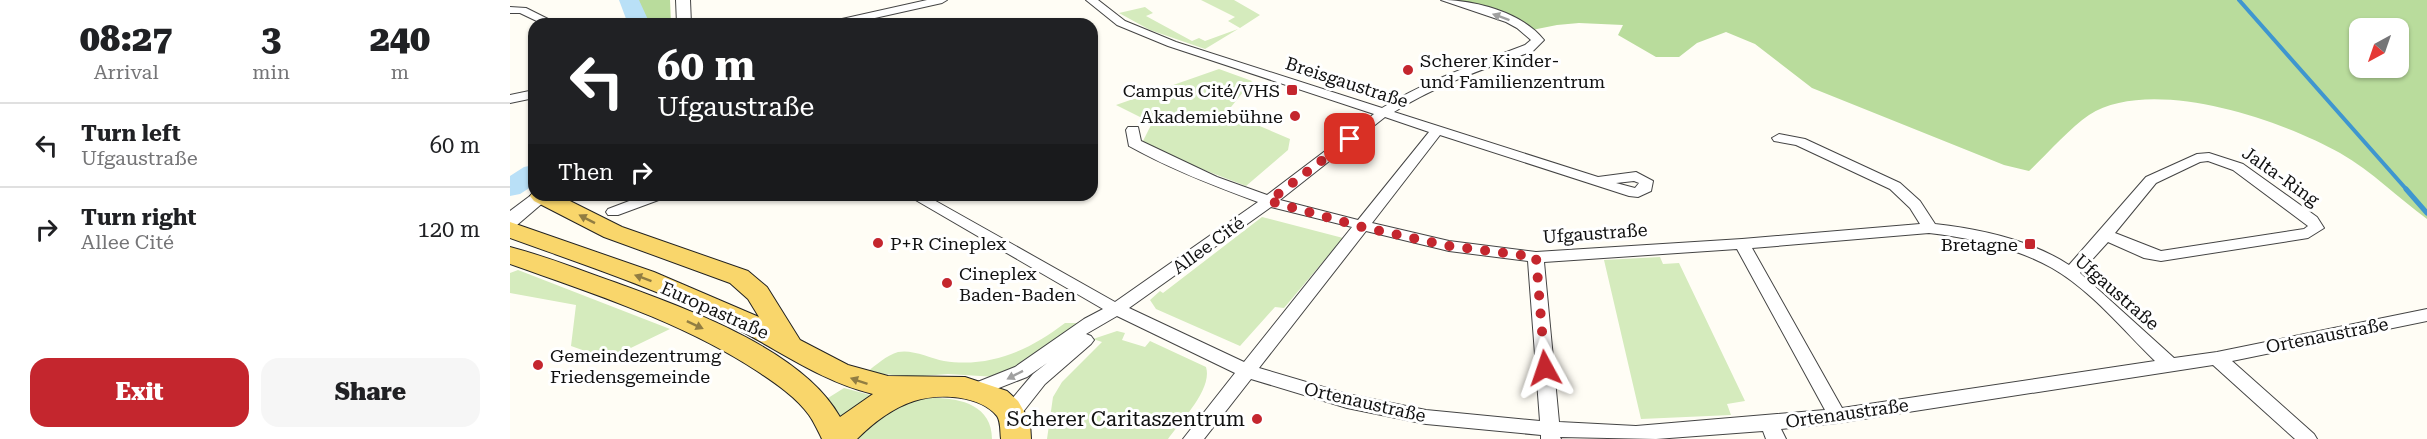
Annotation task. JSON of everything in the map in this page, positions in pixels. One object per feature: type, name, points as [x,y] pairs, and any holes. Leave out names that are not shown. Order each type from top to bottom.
[{"type":"main road","points":[[554,201],[623,237],[739,277],[758,293],[791,347]]},
{"type":"main road","name":"Europastraße","points":[[510,230],[524,252],[668,313],[747,352],[786,376],[828,417],[838,439]]},
{"type":"main road","name":"Europastraße","points":[[524,252],[684,294],[744,320],[825,367],[852,379],[892,389],[954,387],[976,390]]},
{"type":"main road","points":[[838,439],[861,417],[880,405],[916,389]]},
{"type":"main road","points":[[976,390],[990,395],[1014,426]]},
{"type":"street","points":[[683,0],[684,18]]},
{"type":"street","points":[[860,18],[942,0]]},
{"type":"street","name":"Breisgaustraße","points":[[1091,0],[1108,15],[1144,33],[1383,113],[1600,181]]},
{"type":"street","name":"Allee Cité","points":[[976,390],[1021,372],[1090,323],[1118,309],[1269,201],[1383,113],[1415,93],[1529,48],[1538,40],[1532,30],[1504,18],[1446,0]]},
{"type":"street","points":[[510,10],[522,10],[539,18]]},
{"type":"street","points":[[510,99],[528,95]]},
{"type":"street","name":"Ufgaustraße","points":[[1133,130],[1134,143],[1157,156],[1269,201],[1362,227],[1449,246],[1536,257],[1742,244],[1929,228],[1957,231],[2037,256],[2071,273],[2170,365]]},
{"type":"street","points":[[1193,439],[1437,130]]},
{"type":"street","points":[[1779,138],[1800,142],[1895,186],[1910,196],[1929,228]]},
{"type":"street","name":"Jalta-Ring","points":[[2071,273],[2151,180],[2197,158],[2210,157],[2238,167],[2316,225],[2308,233],[2161,256],[2150,254],[2106,235]]},
{"type":"street","points":[[510,220],[534,201]]},
{"type":"street","points":[[614,212],[643,201]]},
{"type":"street","name":"Ortenaustraße","points":[[925,201],[1118,309],[1246,371],[1347,400],[1426,417],[1550,434],[1772,431],[1837,416],[2217,357],[2427,315]]},
{"type":"street","points":[[1742,244],[1837,416]]},
{"type":"street","points":[[1536,257],[1550,434]]},
{"type":"street","name":"Allee Cité","points":[[1014,426],[1025,394],[1054,364],[1098,329],[1118,309]]},
{"type":"street","points":[[2217,357],[2307,439]]},
{"type":"green space","points":[[637,0],[670,0],[671,18],[644,18]]},
{"type":"green space","points":[[1201,0],[1234,0],[1260,15],[1240,28],[1228,21],[1235,17]]},
{"type":"green space","points":[[1446,0],[2427,0],[2427,219],[2363,168],[2340,153],[2285,128],[2216,107],[2180,101],[2146,99],[2115,104],[2082,120],[2029,171],[2004,165],[1812,88],[1755,44],[1726,32],[1697,43],[1679,57],[1656,57],[1618,35],[1623,25],[1579,23],[1532,30],[1504,18]]},
{"type":"green space","points":[[1145,7],[1153,13],[1146,16],[1192,41],[1199,38],[1205,41],[1238,29],[1205,49],[1150,30],[1119,13]]},
{"type":"green space","points":[[1219,69],[1252,81],[1227,112],[1290,139],[1288,150],[1246,186],[1170,157],[1143,141],[1152,123],[1116,105]]},
{"type":"green space","points":[[1262,217],[1343,238],[1284,308],[1275,307],[1240,346],[1156,309],[1150,300],[1160,291],[1163,293]]},
{"type":"green space","points":[[1660,257],[1663,264],[1679,263],[1745,401],[1727,404],[1731,415],[1641,419],[1604,260]]},
{"type":"green space","points":[[518,270],[670,329],[608,359],[571,346],[576,305],[510,293],[510,273]]},
{"type":"green space","points":[[1065,323],[1077,323],[1031,359],[996,377],[948,374],[910,377],[867,372],[890,355],[903,351],[944,361],[977,362],[993,359],[1023,349]]},
{"type":"green space","points":[[1117,331],[1125,333],[1122,340],[1145,347],[1150,341],[1206,367],[1205,385],[1194,405],[1168,439],[1047,439],[1053,397],[1062,382],[1102,342],[1093,339]]},
{"type":"green space","points":[[844,388],[878,397],[843,420],[828,398]]},
{"type":"green space","points":[[929,398],[962,401],[980,410],[990,427],[992,439],[854,439],[860,425],[910,400]]},
{"type":"waterway","points":[[629,0],[636,18]]},
{"type":"waterway","points":[[2239,0],[2407,190]]},
{"type":"waterway","points":[[510,188],[528,177]]},
{"type":"waterway","points":[[2406,189],[2427,213]]},
{"type":"place","name":"Scherer Kinder- und Familienzentrum","points":[[1408,70]]},
{"type":"place","name":"Campus Cité/VHS","points":[[1292,90]]},
{"type":"place","name":"Akademiebühne","points":[[1295,116]]},
{"type":"place","name":"P+R Cineplex","points":[[878,243]]},
{"type":"place","name":"Bretagne","points":[[2030,244]]},
{"type":"place","name":"Cineplex Baden-Baden","points":[[947,283]]},
{"type":"place","name":"Gemeindezentrumg Friedensgemeinde","points":[[538,365]]},
{"type":"place","name":"Scherer Caritaszentrum","points":[[1257,419]]},
{"type":"route","points":[[1350,139],[1269,201],[1362,227],[1449,246],[1536,257],[1545,368]]}]
